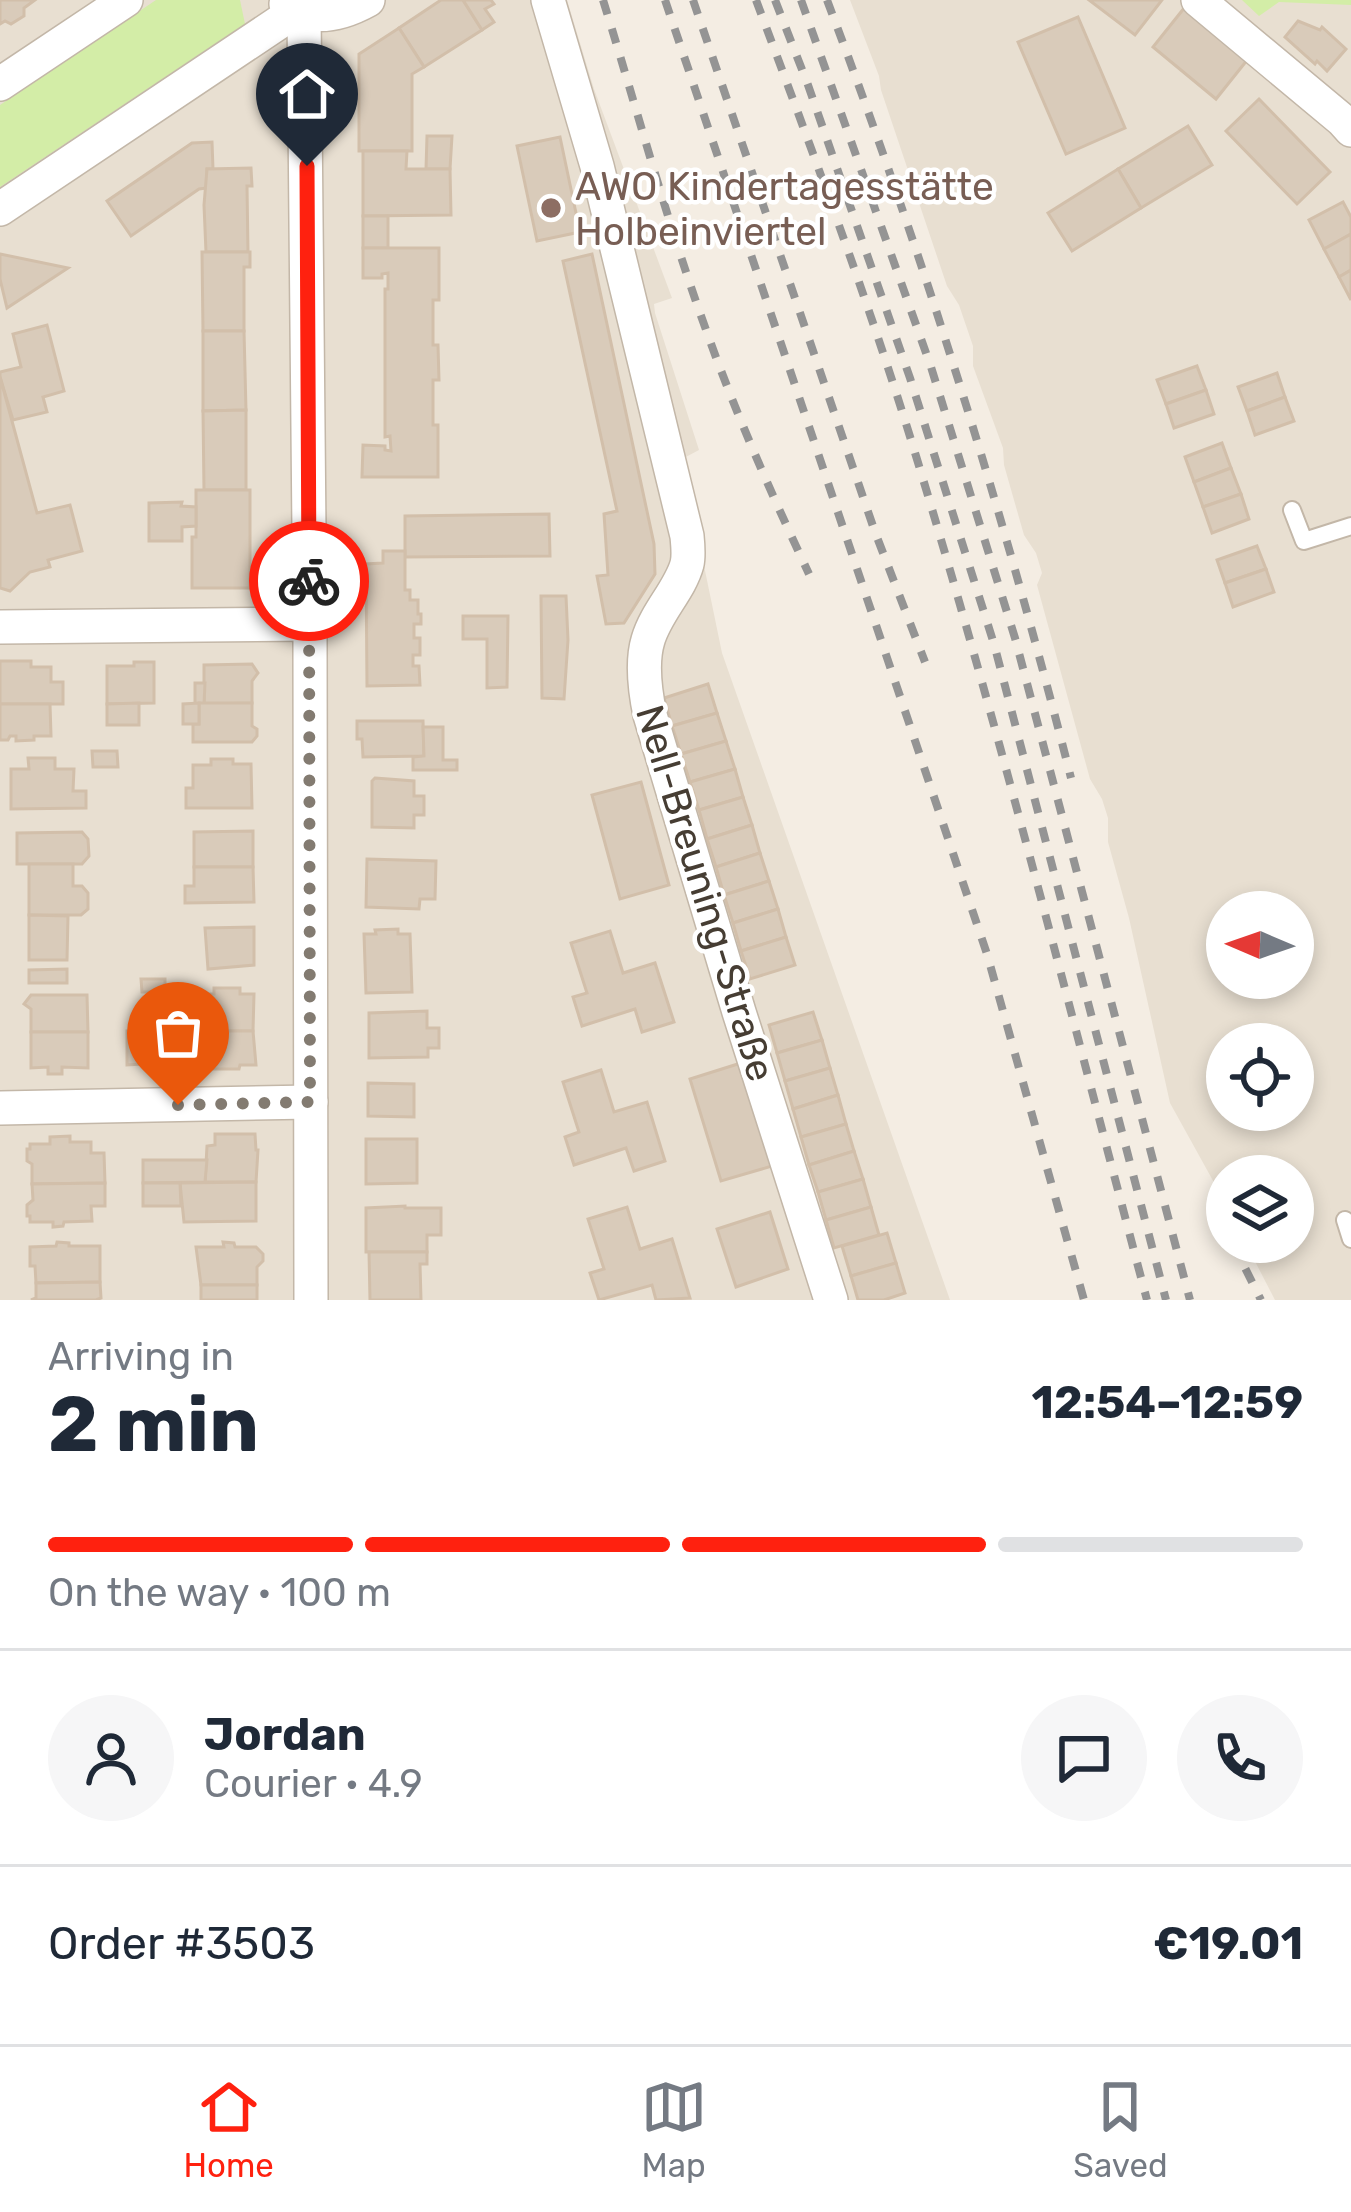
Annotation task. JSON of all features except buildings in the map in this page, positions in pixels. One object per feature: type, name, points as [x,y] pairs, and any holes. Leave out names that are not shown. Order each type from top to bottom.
[{"type":"street","points":[[0,84],[127,0]]},
{"type":"street","points":[[0,209],[293,8],[327,16],[368,0]]},
{"type":"street","name":"Nell-Breuning-Straße","points":[[548,0],[597,166],[687,536],[689,560],[647,642],[644,688],[739,1012],[831,1300]]},
{"type":"street","points":[[1198,0],[1351,130]]},
{"type":"street","points":[[293,8],[306,82],[311,1300]]},
{"type":"street","points":[[232,53],[266,48],[283,53],[306,82]]},
{"type":"street","points":[[0,627],[309,624]]},
{"type":"street","points":[[0,1108],[310,1102]]},
{"type":"lane","points":[[1292,510],[1304,541],[1351,526]]},
{"type":"shaded area","points":[[0,0],[567,0],[594,89],[672,298],[654,304],[655,313],[699,450],[682,459],[722,653],[950,1300],[0,1300]]},
{"type":"shaded area","points":[[850,0],[1351,0],[1351,1300],[1275,1300],[1256,1263],[1314,1263],[1314,1155],[1206,1155],[1206,1168],[1170,1103],[1108,842],[1108,818],[1090,779],[1037,585],[1042,573],[1024,535],[1003,448],[973,366],[973,346],[947,286]]},
{"type":"green space","points":[[156,0],[240,0],[245,24],[0,187],[0,105]]},
{"type":"green space","points":[[1242,0],[1351,0],[1351,5],[1279,2],[1259,16]]},
{"type":"railway","points":[[603,0],[705,327],[809,574]]},
{"type":"railway","points":[[665,0],[987,954],[1084,1300]]},
{"type":"railway","points":[[693,0],[875,532],[925,662]]},
{"type":"railway","points":[[756,0],[916,456],[1007,771],[1147,1300]]},
{"type":"railway","points":[[775,0],[910,378],[994,644],[1166,1300]]},
{"type":"railway","points":[[801,0],[931,367],[1015,638],[1190,1300]]},
{"type":"railway","points":[[827,0],[960,385],[1071,778]]},
{"type":"railway","points":[[1242,1263],[1261,1300]]},
{"type":"way so far","points":[[178,1105],[310,1102],[309,581]]},
{"type":"place","name":"AWO Kindertagesstätte Holbeinviertel","points":[[551,208]]},
{"type":"route","points":[[307,166],[309,581]]}]
